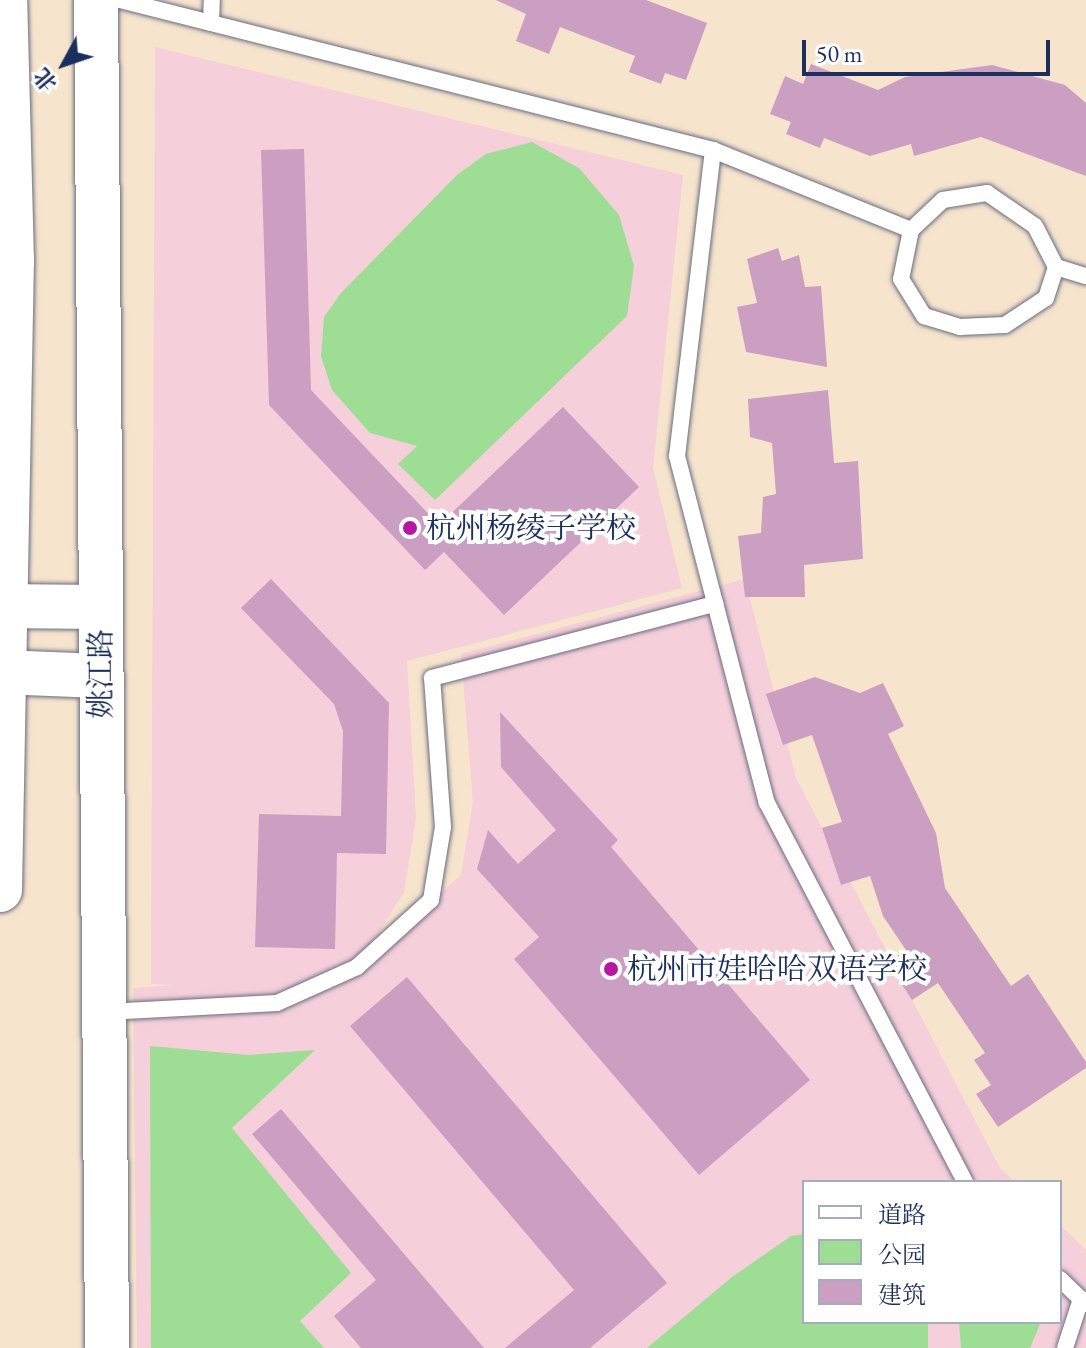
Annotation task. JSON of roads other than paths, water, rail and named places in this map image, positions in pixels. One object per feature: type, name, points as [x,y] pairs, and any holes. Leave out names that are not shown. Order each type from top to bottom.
[{"type":"street","points":[[0,890],[3,606],[12,261],[5,0]]},
{"type":"street","name":"姚江路","points":[[96,0],[107,1348]]},
{"type":"street","points":[[3,606],[100,607]]},
{"type":"street","points":[[2,672],[101,676]]},
{"type":"lane","points":[[120,0],[713,150],[911,230]]},
{"type":"lane","points":[[211,23],[212,0]]},
{"type":"lane","points":[[713,150],[677,456],[767,803],[964,1180]]},
{"type":"lane","points":[[987,193],[1035,226],[1056,267],[1046,298],[1005,325],[960,327],[924,316],[901,279],[911,230],[943,200],[987,193]]},
{"type":"lane","points":[[1056,267],[1086,276]]},
{"type":"lane","points":[[103,1012],[277,1003],[357,967],[431,900],[443,827],[432,678],[715,604]]},
{"type":"lane","points":[[1062,1281],[1084,1301],[1065,1348]]},
{"type":"place","name":"杭州杨绫子学校","points":[[410,528]]},
{"type":"place","name":"杭州市娃哈哈双语学校","points":[[611,969]]}]
